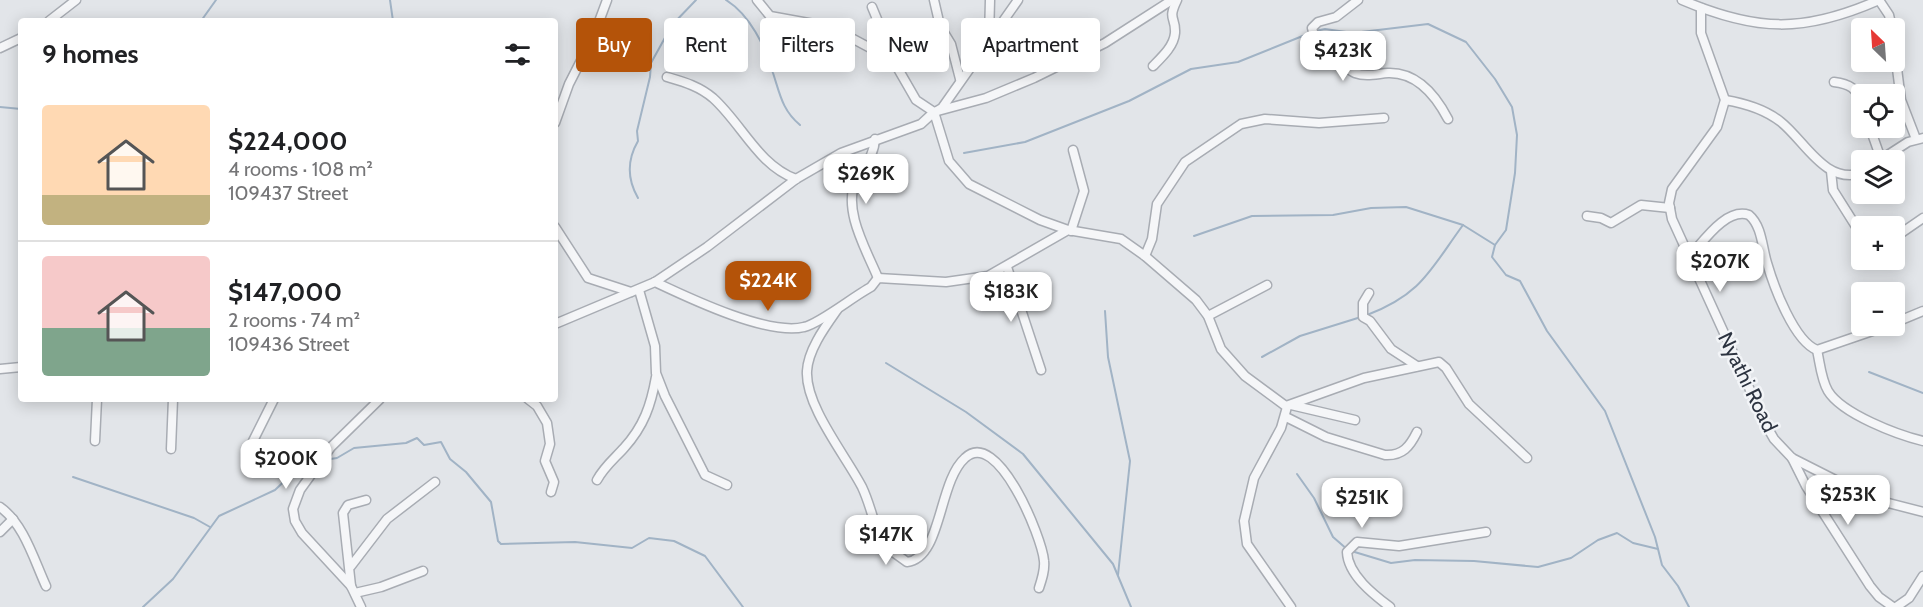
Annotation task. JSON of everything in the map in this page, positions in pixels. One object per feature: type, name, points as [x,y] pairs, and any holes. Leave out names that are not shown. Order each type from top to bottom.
[{"type":"street","points":[[53,18],[76,0]]},
{"type":"street","points":[[558,115],[569,84],[594,35],[607,0]]},
{"type":"street","points":[[757,0],[770,16],[814,24],[844,34],[867,46]]},
{"type":"street","points":[[934,0],[940,26],[951,44],[960,79]]},
{"type":"street","points":[[989,18],[990,0]]},
{"type":"street","points":[[1004,18],[1018,0]]},
{"type":"street","points":[[934,112],[986,98],[1063,65],[1105,43],[1172,0]]},
{"type":"street","points":[[1153,66],[1166,53],[1175,35],[1171,14],[1178,0]]},
{"type":"street","points":[[1358,0],[1336,17],[1316,24],[1312,28],[1314,34],[1353,73],[1368,76],[1390,73],[1420,83],[1435,96],[1448,119]]},
{"type":"street","points":[[1682,0],[1748,22],[1770,26],[1827,20],[1879,0],[1890,18]]},
{"type":"street","points":[[872,7],[877,18]]},
{"type":"street","points":[[1587,216],[1601,218],[1611,223],[1641,205],[1670,208],[1672,189],[1717,127],[1725,99],[1701,33],[1701,8]]},
{"type":"street","points":[[0,48],[18,39]]},
{"type":"street","points":[[900,72],[916,99],[934,112],[949,161],[969,184],[1040,220],[1070,231],[1121,239],[1145,256],[1196,300],[1208,316],[1221,349],[1245,376],[1288,405],[1355,420]]},
{"type":"street","points":[[558,323],[655,282],[707,247],[796,179],[841,153],[921,124],[942,108],[965,72]]},
{"type":"street","points":[[1897,72],[1901,100],[1920,138],[1899,150]]},
{"type":"street","points":[[667,77],[690,83],[714,99],[771,166],[796,179]]},
{"type":"street","points":[[1834,82],[1851,86]]},
{"type":"street","points":[[1725,99],[1744,104],[1780,121],[1831,171],[1844,176],[1851,175]]},
{"type":"street","points":[[1145,256],[1152,239],[1157,204],[1185,162],[1241,124],[1265,119],[1319,123],[1384,118]]},
{"type":"street","points":[[875,139],[873,155],[857,179],[852,198],[858,229],[878,278]]},
{"type":"street","points":[[878,278],[946,282],[988,276],[1070,231],[1084,191],[1073,150]]},
{"type":"street","points":[[1831,171],[1833,190],[1851,219]]},
{"type":"street","name":"Nyathi Road","points":[[1670,208],[1672,219],[1689,257],[1774,439],[1792,458],[1873,499],[1923,512]]},
{"type":"street","points":[[1689,257],[1725,220],[1734,214],[1749,215],[1758,227],[1767,265],[1797,333],[1810,347],[1817,350],[1858,336]]},
{"type":"street","points":[[1905,230],[1923,218]]},
{"type":"street","points":[[558,232],[588,278],[635,291]]},
{"type":"street","points":[[1007,267],[1041,370]]},
{"type":"street","points":[[655,282],[736,316],[771,326],[805,327],[871,286],[878,278]]},
{"type":"street","points":[[1208,316],[1267,285]]},
{"type":"street","points":[[597,480],[647,415],[656,373],[656,346],[635,291]]},
{"type":"street","points":[[1369,293],[1363,303],[1363,317],[1370,321],[1391,349],[1417,366]]},
{"type":"street","points":[[839,307],[814,346],[807,369],[807,378],[816,406],[862,489],[877,524],[882,544],[907,562],[922,557],[930,544],[942,502],[960,463],[973,453],[986,452],[992,456],[1013,486],[1035,533],[1044,563],[1039,588]]},
{"type":"street","points":[[1905,318],[1923,311]]},
{"type":"street","points":[[1817,350],[1824,384],[1839,403],[1891,431],[1923,441]]},
{"type":"street","points":[[1288,405],[1354,381],[1434,362],[1444,365],[1469,404],[1527,458]]},
{"type":"street","points":[[0,369],[18,368]]},
{"type":"street","points":[[656,373],[664,396],[705,475],[728,485]]},
{"type":"street","points":[[95,441],[97,402]]},
{"type":"street","points":[[171,449],[172,402]]},
{"type":"street","points":[[253,441],[272,402]]},
{"type":"street","points":[[362,607],[353,590],[302,533],[295,521],[293,509],[300,490],[331,447],[377,402]]},
{"type":"street","points":[[532,402],[537,406],[547,423],[550,444],[545,462],[554,482],[551,492]]},
{"type":"street","points":[[1288,405],[1286,417],[1254,478],[1245,509],[1244,532],[1247,544],[1291,607]]},
{"type":"street","points":[[1286,417],[1326,437],[1392,456],[1407,449],[1417,432]]},
{"type":"street","points":[[1792,458],[1806,486],[1879,597],[1894,607],[1909,598],[1923,576]]},
{"type":"street","points":[[351,566],[387,519],[435,482]]},
{"type":"street","points":[[353,590],[343,513],[348,506],[366,500]]},
{"type":"street","points":[[0,507],[13,519],[46,586]]},
{"type":"street","points":[[0,532],[13,519]]},
{"type":"street","points":[[1390,607],[1363,583],[1352,567],[1347,557],[1350,547],[1363,542],[1399,546],[1486,532]]},
{"type":"street","points":[[353,590],[388,585],[423,571]]},
{"type":"waterway","points":[[203,18],[216,0]]},
{"type":"waterway","points":[[390,0],[393,18]]},
{"type":"waterway","points":[[638,198],[630,177],[630,162],[638,141],[637,131],[650,77],[651,63],[672,25],[696,0]]},
{"type":"waterway","points":[[726,0],[735,6],[756,32],[766,52],[782,101],[800,125]]},
{"type":"waterway","points":[[1315,31],[1325,29],[1353,33],[1428,24],[1466,42],[1495,79],[1512,107],[1517,135],[1515,173],[1506,230],[1495,245],[1492,257],[1506,275],[1520,281],[1547,331],[1605,411],[1655,537],[1662,565],[1678,586],[1689,607]]},
{"type":"waterway","points":[[964,153],[1025,142],[1129,101],[1191,69],[1238,62],[1310,33]]},
{"type":"waterway","points":[[0,107],[18,109]]},
{"type":"waterway","points":[[1194,236],[1252,216],[1333,215],[1371,208],[1406,207],[1463,225],[1495,245]]},
{"type":"waterway","points":[[1367,315],[1386,307],[1413,289],[1433,268],[1463,225]]},
{"type":"waterway","points":[[1105,311],[1108,357],[1130,461],[1118,575]]},
{"type":"waterway","points":[[1262,357],[1300,336],[1361,317]]},
{"type":"waterway","points":[[886,363],[966,412],[1023,454],[1113,564],[1131,607]]},
{"type":"waterway","points":[[1869,372],[1923,393]]},
{"type":"waterway","points":[[324,460],[337,458],[354,448],[406,443],[417,438],[424,445],[441,442],[450,459],[466,472],[491,502],[498,541],[501,544],[575,542],[632,548],[649,538],[674,541],[705,556],[743,607]]},
{"type":"waterway","points":[[143,607],[173,579],[219,516],[275,490],[293,473],[318,460]]},
{"type":"waterway","points":[[1297,474],[1314,498],[1333,537],[1348,550],[1391,563],[1415,560],[1474,561],[1538,567],[1571,558],[1598,540],[1617,533],[1633,543],[1658,549]]},
{"type":"waterway","points":[[73,477],[194,518],[210,527]]}]
